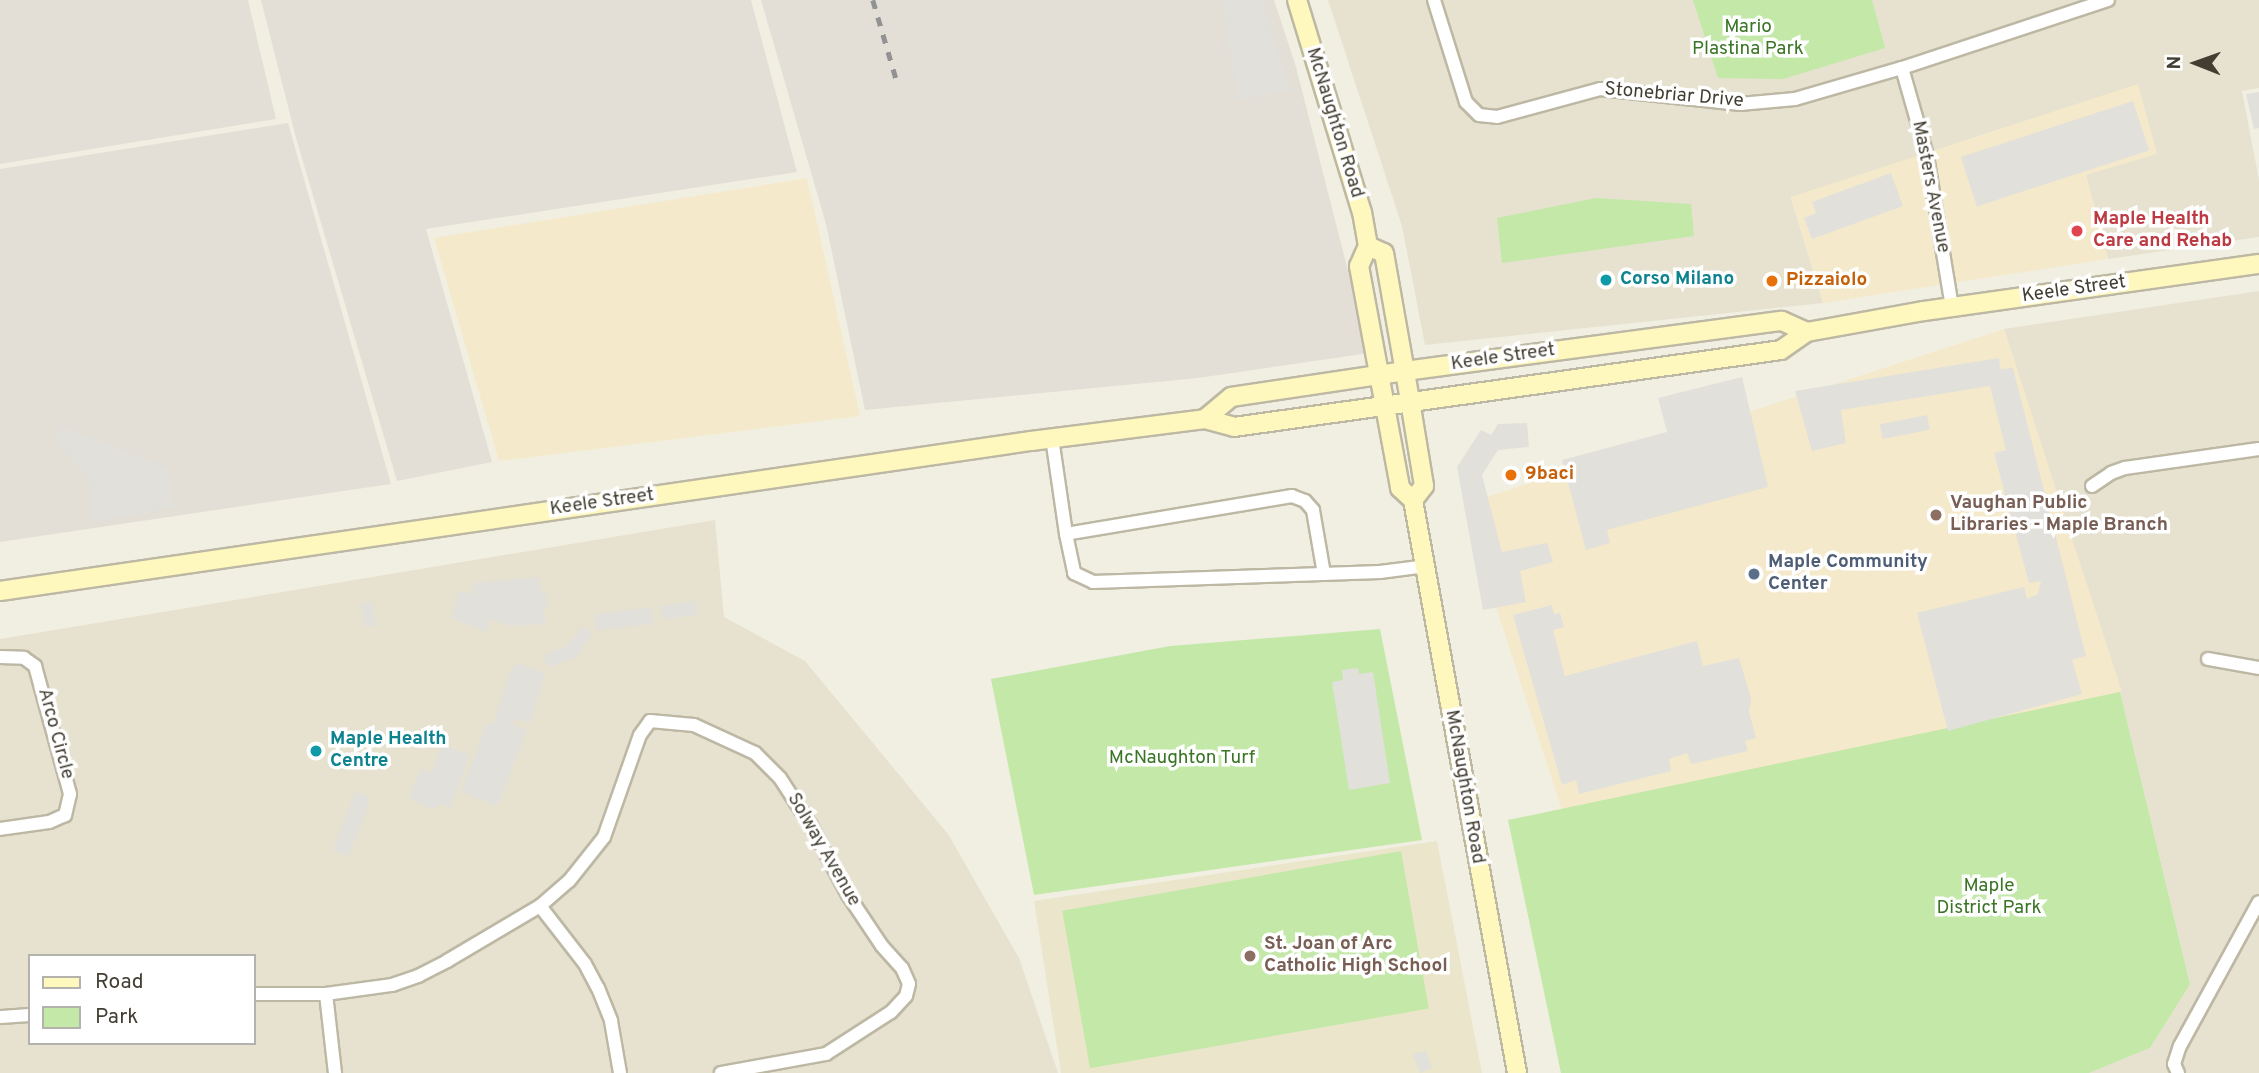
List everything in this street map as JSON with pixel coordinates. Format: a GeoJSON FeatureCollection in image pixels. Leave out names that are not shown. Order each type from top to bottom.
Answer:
{"type":"FeatureCollection","features":[{"type":"Feature","properties":{"kind":"main road","name":"McNaughton Road"},"geometry":{"type":"LineString","coordinates":[[1297,0],[1355,188],[1368,246],[1359,266],[1400,488],[1413,500],[1426,566],[1517,1073]]}},
{"type":"Feature","properties":{"kind":"main road","name":"McNaughton Road"},"geometry":{"type":"LineString","coordinates":[[1368,246],[1384,253],[1405,371],[1424,486],[1413,500]]}},
{"type":"Feature","properties":{"kind":"main road","name":"Keele Street"},"geometry":{"type":"LineString","coordinates":[[0,591],[1052,438],[1205,419],[1234,427],[1781,350],[1807,332],[1952,307],[2259,264]]}},
{"type":"Feature","properties":{"kind":"main road","name":"Keele Street"},"geometry":{"type":"LineString","coordinates":[[1205,419],[1231,397],[1405,371],[1782,321],[1807,332]]}},
{"type":"Feature","properties":{"kind":"street","name":"Stonebriar Drive"},"geometry":{"type":"LineString","coordinates":[[1434,0],[1466,102],[1479,115],[1497,117],[1600,89],[1740,104],[1795,99],[1902,68],[2108,0]]}},
{"type":"Feature","properties":{"kind":"street","name":"Masters Avenue"},"geometry":{"type":"LineString","coordinates":[[1902,68],[1927,156],[1952,307]]}},
{"type":"Feature","properties":{"kind":"street"},"geometry":{"type":"LineString","coordinates":[[1052,438],[1074,573],[1093,582],[1380,572],[1426,566]]}},
{"type":"Feature","properties":{"kind":"street"},"geometry":{"type":"LineString","coordinates":[[2092,486],[2111,472],[2125,468],[2259,449]]}},
{"type":"Feature","properties":{"kind":"street"},"geometry":{"type":"LineString","coordinates":[[1066,534],[1292,496],[1305,500],[1313,510],[1324,573]]}},
{"type":"Feature","properties":{"kind":"street","name":"Arco Circle"},"geometry":{"type":"LineString","coordinates":[[0,657],[24,658],[36,666],[70,794],[65,815],[49,822],[0,829]]}},
{"type":"Feature","properties":{"kind":"street"},"geometry":{"type":"LineString","coordinates":[[2208,659],[2259,668]]}},
{"type":"Feature","properties":{"kind":"street","name":"Solway Avenue"},"geometry":{"type":"LineString","coordinates":[[256,994],[326,994],[392,985],[418,976],[540,906],[569,881],[604,837],[640,735],[650,722],[694,725],[755,754],[780,778],[848,895],[882,946],[902,968],[908,984],[906,996],[891,1012],[826,1055],[721,1073]]}},
{"type":"Feature","properties":{"kind":"street"},"geometry":{"type":"LineString","coordinates":[[2178,1073],[2174,1064],[2180,1046],[2259,902]]}},
{"type":"Feature","properties":{"kind":"street"},"geometry":{"type":"LineString","coordinates":[[540,906],[585,964],[598,988],[611,1021],[620,1073]]}},
{"type":"Feature","properties":{"kind":"street"},"geometry":{"type":"LineString","coordinates":[[326,994],[335,1073]]}},
{"type":"Feature","properties":{"kind":"street"},"geometry":{"type":"LineString","coordinates":[[0,1017],[28,1015]]}},
{"type":"Feature","properties":{"kind":"shaded area"},"geometry":{"type":"Polygon","coordinates":[[[0,0],[248,0],[276,119],[0,164],[0,0]]]}},
{"type":"Feature","properties":{"kind":"shaded area"},"geometry":{"type":"Polygon","coordinates":[[[261,0],[751,0],[797,172],[426,229],[492,462],[397,481],[296,138],[261,0]]]}},
{"type":"Feature","properties":{"kind":"shaded area"},"geometry":{"type":"Polygon","coordinates":[[[761,0],[1274,0],[1296,67],[1369,353],[1198,378],[865,410],[826,224],[761,0]]]}},
{"type":"Feature","properties":{"kind":"shaded area"},"geometry":{"type":"Polygon","coordinates":[[[1222,0],[1262,0],[1290,91],[1238,100],[1222,0]]]}},
{"type":"Feature","properties":{"kind":"shaded area"},"geometry":{"type":"Polygon","coordinates":[[[1328,0],[2259,0],[2259,88],[2242,91],[2259,180],[2259,237],[2108,259],[2086,175],[1791,198],[1823,303],[1425,345],[1402,226],[1328,0]]]}},
{"type":"Feature","properties":{"kind":"shaded area"},"geometry":{"type":"Polygon","coordinates":[[[2138,84],[2157,154],[2086,175],[2108,259],[1823,303],[1791,197],[2138,84]]]}},
{"type":"Feature","properties":{"kind":"shaded area"},"geometry":{"type":"Polygon","coordinates":[[[2259,92],[2259,128],[2254,129],[2246,94],[2259,92]]]}},
{"type":"Feature","properties":{"kind":"shaded area"},"geometry":{"type":"Polygon","coordinates":[[[2133,101],[2149,150],[1977,206],[1961,157],[2133,101]]]}},
{"type":"Feature","properties":{"kind":"shaded area"},"geometry":{"type":"Polygon","coordinates":[[[288,123],[391,484],[0,542],[0,169],[288,123]]]}},
{"type":"Feature","properties":{"kind":"shaded area"},"geometry":{"type":"Polygon","coordinates":[[[1891,173],[1903,206],[1812,239],[1804,218],[1816,213],[1812,202],[1891,173]]]}},
{"type":"Feature","properties":{"kind":"shaded area"},"geometry":{"type":"Polygon","coordinates":[[[807,178],[860,416],[499,461],[434,238],[807,178]]]}},
{"type":"Feature","properties":{"kind":"shaded area"},"geometry":{"type":"Polygon","coordinates":[[[2259,291],[2259,1073],[2089,1073],[2150,1048],[2190,983],[2120,692],[2004,329],[2259,291]]]}},
{"type":"Feature","properties":{"kind":"shaded area"},"geometry":{"type":"Polygon","coordinates":[[[2004,329],[2122,691],[1581,867],[1463,505],[2004,329]]]}},
{"type":"Feature","properties":{"kind":"shaded area"},"geometry":{"type":"Polygon","coordinates":[[[1999,358],[2000,369],[2013,368],[2086,656],[2072,660],[2082,694],[1948,731],[1917,613],[2024,587],[2027,599],[2038,594],[2041,581],[2029,583],[1994,453],[2006,450],[1990,386],[1841,410],[1846,443],[1812,451],[1795,391],[1999,358]]]}},
{"type":"Feature","properties":{"kind":"shaded area"},"geometry":{"type":"Polygon","coordinates":[[[1742,377],[1768,487],[1607,530],[1610,543],[1586,550],[1562,460],[1667,432],[1658,398],[1742,377]]]}},
{"type":"Feature","properties":{"kind":"shaded area"},"geometry":{"type":"Polygon","coordinates":[[[1927,415],[1930,430],[1883,439],[1880,424],[1927,415]]]}},
{"type":"Feature","properties":{"kind":"shaded area"},"geometry":{"type":"Polygon","coordinates":[[[1527,423],[1529,447],[1498,450],[1482,475],[1502,552],[1547,543],[1553,562],[1520,571],[1526,602],[1483,610],[1457,467],[1481,430],[1491,435],[1498,424],[1527,423]]]}},
{"type":"Feature","properties":{"kind":"shaded area"},"geometry":{"type":"Polygon","coordinates":[[[61,426],[168,468],[174,507],[93,522],[89,479],[55,439],[61,426]]]}},
{"type":"Feature","properties":{"kind":"shaded area"},"geometry":{"type":"Polygon","coordinates":[[[715,520],[724,617],[805,661],[948,834],[1019,958],[1058,1073],[0,1073],[0,639],[715,520]]]}},
{"type":"Feature","properties":{"kind":"shaded area"},"geometry":{"type":"Polygon","coordinates":[[[539,577],[541,592],[546,593],[549,606],[543,607],[546,624],[509,626],[489,619],[487,632],[451,618],[459,591],[471,594],[473,583],[539,577]]]}},
{"type":"Feature","properties":{"kind":"shaded area"},"geometry":{"type":"Polygon","coordinates":[[[696,601],[698,615],[662,620],[660,606],[696,601]]]}},
{"type":"Feature","properties":{"kind":"shaded area"},"geometry":{"type":"Polygon","coordinates":[[[372,602],[376,626],[365,627],[361,604],[372,602]]]}},
{"type":"Feature","properties":{"kind":"shaded area"},"geometry":{"type":"Polygon","coordinates":[[[1552,605],[1554,614],[1560,613],[1564,627],[1553,630],[1565,676],[1697,641],[1703,666],[1739,658],[1751,698],[1749,712],[1756,738],[1745,741],[1748,751],[1691,764],[1687,753],[1669,759],[1671,771],[1579,794],[1576,780],[1562,785],[1513,615],[1552,605]]]}},
{"type":"Feature","properties":{"kind":"shaded area"},"geometry":{"type":"Polygon","coordinates":[[[651,607],[653,624],[596,631],[594,614],[651,607]]]}},
{"type":"Feature","properties":{"kind":"shaded area"},"geometry":{"type":"Polygon","coordinates":[[[582,626],[592,634],[576,658],[549,667],[542,656],[567,646],[582,626]]]}},
{"type":"Feature","properties":{"kind":"shaded area"},"geometry":{"type":"Polygon","coordinates":[[[517,663],[545,673],[530,723],[516,719],[512,724],[527,730],[497,806],[461,792],[487,723],[493,724],[510,672],[517,663]]]}},
{"type":"Feature","properties":{"kind":"shaded area"},"geometry":{"type":"Polygon","coordinates":[[[1358,668],[1359,674],[1373,672],[1390,783],[1349,790],[1332,682],[1343,680],[1342,670],[1358,668]]]}},
{"type":"Feature","properties":{"kind":"shaded area"},"geometry":{"type":"Polygon","coordinates":[[[442,745],[470,755],[450,808],[439,804],[435,810],[409,799],[421,769],[432,773],[442,745]]]}},
{"type":"Feature","properties":{"kind":"shaded area"},"geometry":{"type":"Polygon","coordinates":[[[355,792],[371,798],[349,856],[333,850],[355,792]]]}},
{"type":"Feature","properties":{"kind":"shaded area","name":"St. Joan of Arc Catholic High School"},"geometry":{"type":"Polygon","coordinates":[[[1437,841],[1482,1073],[1061,1073],[1034,901],[1437,841]]]}},
{"type":"Feature","properties":{"kind":"shaded area"},"geometry":{"type":"Polygon","coordinates":[[[1426,1051],[1432,1068],[1420,1073],[1412,1054],[1426,1051]]]}},
{"type":"Feature","properties":{"kind":"green space","name":"Mario Plastina Park"},"geometry":{"type":"Polygon","coordinates":[[[1693,0],[1872,0],[1885,48],[1783,79],[1718,78],[1693,0]]]}},
{"type":"Feature","properties":{"kind":"green space"},"geometry":{"type":"Polygon","coordinates":[[[1596,198],[1691,204],[1694,236],[1502,263],[1497,218],[1596,198]]]}},
{"type":"Feature","properties":{"kind":"green space","name":"McNaughton Turf"},"geometry":{"type":"Polygon","coordinates":[[[1380,629],[1422,840],[1034,895],[991,679],[1170,646],[1380,629]]]}},
{"type":"Feature","properties":{"kind":"green space","name":"Maple District Park"},"geometry":{"type":"Polygon","coordinates":[[[2120,692],[2190,984],[2150,1048],[2089,1073],[1561,1073],[1508,820],[2120,692]]]}},
{"type":"Feature","properties":{"kind":"green space","name":"St. Joan of Arc Catholic High School"},"geometry":{"type":"Polygon","coordinates":[[[1401,851],[1429,1009],[1090,1068],[1062,911],[1401,851]]]}},
{"type":"Feature","properties":{"kind":"railway"},"geometry":{"type":"LineString","coordinates":[[873,0],[898,85]]}},
{"type":"Feature","properties":{"kind":"place","name":"Maple Health Care and Rehab"},"geometry":{"type":"Point","coordinates":[2077,231]}},
{"type":"Feature","properties":{"kind":"place","name":"Corso Milano"},"geometry":{"type":"Point","coordinates":[1606,280]}},
{"type":"Feature","properties":{"kind":"place","name":"Pizzaiolo"},"geometry":{"type":"Point","coordinates":[1772,281]}},
{"type":"Feature","properties":{"kind":"place","name":"9baci"},"geometry":{"type":"Point","coordinates":[1511,475]}},
{"type":"Feature","properties":{"kind":"place","name":"Vaughan Public Libraries - Maple Branch"},"geometry":{"type":"Point","coordinates":[1936,515]}},
{"type":"Feature","properties":{"kind":"place","name":"Maple Community Center"},"geometry":{"type":"Point","coordinates":[1754,574]}},
{"type":"Feature","properties":{"kind":"place","name":"Maple Health Centre"},"geometry":{"type":"Point","coordinates":[316,751]}},
{"type":"Feature","properties":{"kind":"place","name":"St. Joan of Arc Catholic High School"},"geometry":{"type":"Point","coordinates":[1250,956]}}]}
